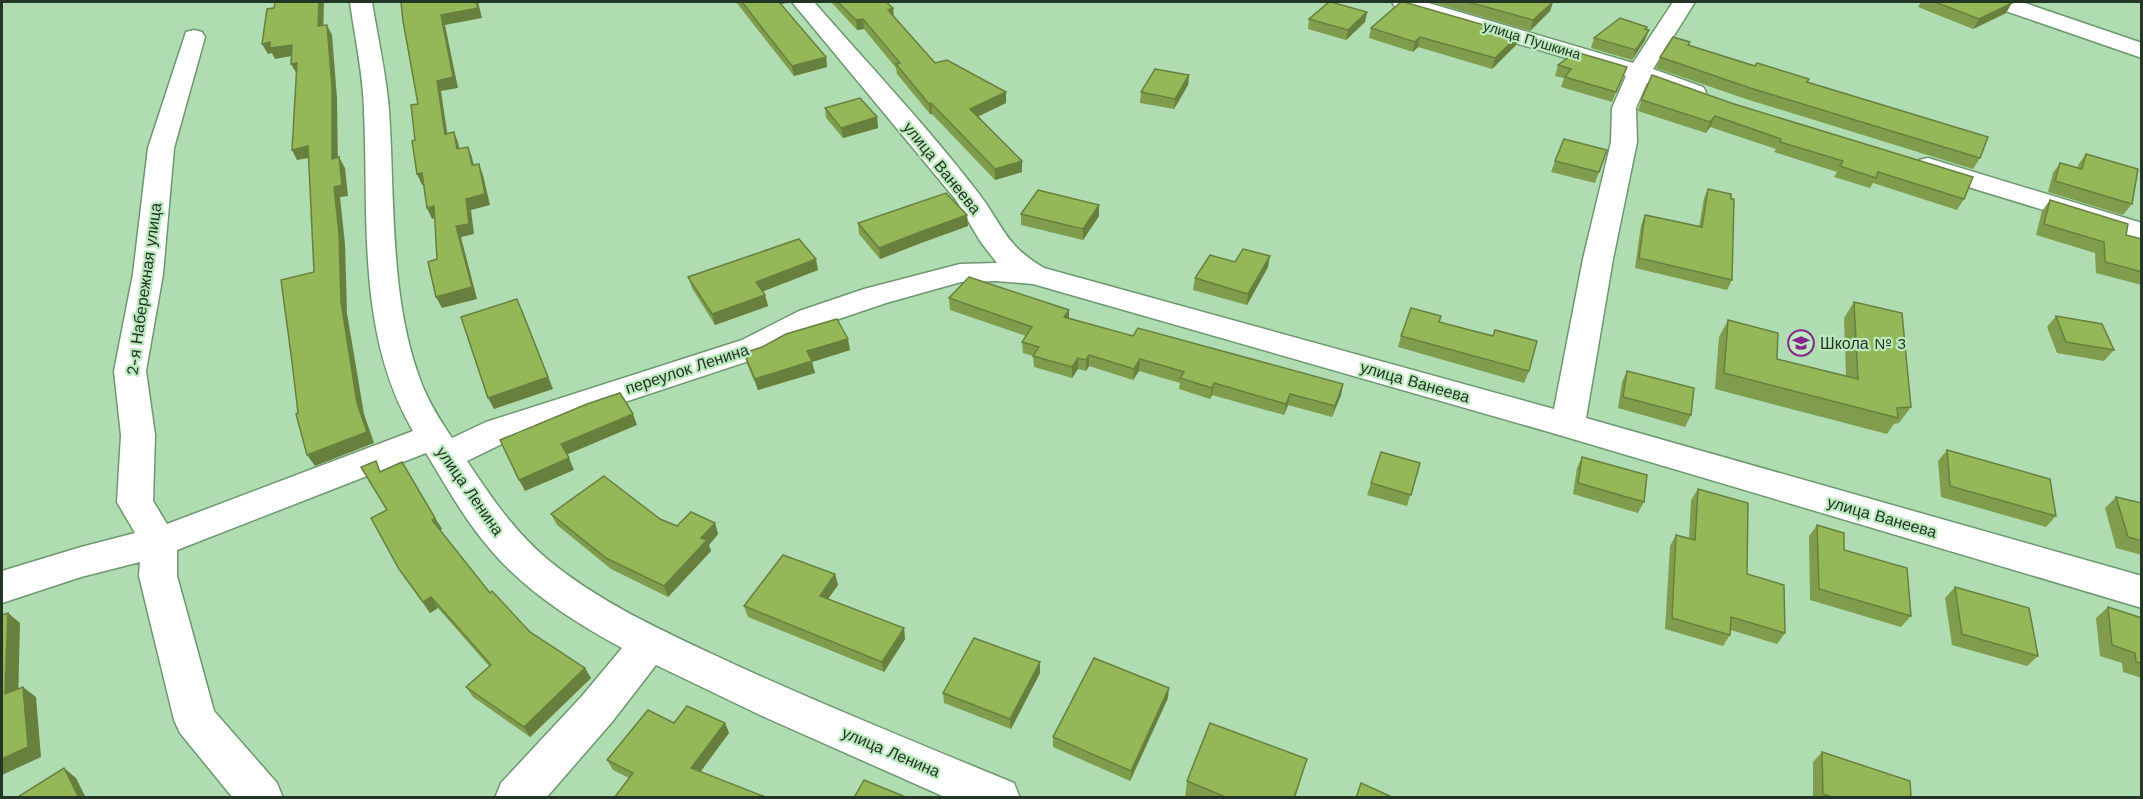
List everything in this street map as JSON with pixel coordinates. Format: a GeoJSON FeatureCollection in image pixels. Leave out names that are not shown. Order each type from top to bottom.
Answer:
{"type":"FeatureCollection","features":[{"type":"Feature","properties":{"kind":"street","name":"улица Ленина"},"geometry":{"type":"LineString","coordinates":[[361,2],[374,76],[382,271],[401,372],[414,406],[486,519],[514,551],[546,580],[650,644],[781,707],[998,798]]}},
{"type":"Feature","properties":{"kind":"street","name":"улица Ванеева"},"geometry":{"type":"LineString","coordinates":[[803,2],[967,196],[983,219],[992,240],[1008,259],[1034,275],[2142,592]]}},
{"type":"Feature","properties":{"kind":"street","name":"улица Пушкина"},"geometry":{"type":"LineString","coordinates":[[1403,2],[1639,72],[1714,99]]}},
{"type":"Feature","properties":{"kind":"street"},"geometry":{"type":"LineString","coordinates":[[1568,426],[1598,259],[1624,142],[1624,108],[1639,72],[1684,2]]}},
{"type":"Feature","properties":{"kind":"street"},"geometry":{"type":"LineString","coordinates":[[2002,2],[2142,51]]}},
{"type":"Feature","properties":{"kind":"street","name":"2-я Набережная улица"},"geometry":{"type":"LineString","coordinates":[[159,542],[135,502],[138,435],[130,371],[148,274],[161,148],[194,37]]}},
{"type":"Feature","properties":{"kind":"street"},"geometry":{"type":"LineString","coordinates":[[1904,159],[2142,232]]}},
{"type":"Feature","properties":{"kind":"street"},"geometry":{"type":"LineString","coordinates":[[960,273],[976,267],[990,255],[992,240]]}},
{"type":"Feature","properties":{"kind":"street","name":"переулок Ленина"},"geometry":{"type":"LineString","coordinates":[[2,587],[81,562],[159,542],[439,446],[498,431],[633,385],[753,348],[810,318],[875,296],[960,273],[996,272],[1034,275]]}},
{"type":"Feature","properties":{"kind":"street"},"geometry":{"type":"LineString","coordinates":[[159,542],[158,576],[195,720],[261,798]]}},
{"type":"Feature","properties":{"kind":"street"},"geometry":{"type":"LineString","coordinates":[[517,798],[597,709],[650,644]]}},
{"type":"Feature","properties":{"kind":"building"},"geometry":{"type":"Polygon","coordinates":[[[275,2],[319,2],[318,26],[327,25],[332,87],[332,159],[339,157],[342,185],[334,187],[339,233],[341,302],[357,403],[367,432],[307,455],[296,414],[298,413],[281,280],[314,272],[308,146],[292,150],[297,63],[291,64],[292,45],[270,48],[270,42],[262,44],[267,9],[274,8],[275,2]]]}},
{"type":"Feature","properties":{"kind":"building"},"geometry":{"type":"Polygon","coordinates":[[[401,2],[476,2],[478,8],[441,15],[453,77],[437,81],[445,134],[454,132],[457,149],[468,147],[472,165],[479,164],[485,194],[466,199],[469,224],[456,226],[472,287],[436,297],[428,262],[437,259],[434,206],[427,208],[422,173],[417,174],[412,141],[415,140],[411,105],[418,104],[401,2]]]}},
{"type":"Feature","properties":{"kind":"building"},"geometry":{"type":"Polygon","coordinates":[[[742,2],[779,2],[826,57],[792,66],[742,2]]]}},
{"type":"Feature","properties":{"kind":"building"},"geometry":{"type":"Polygon","coordinates":[[[838,2],[886,2],[893,8],[888,10],[935,63],[947,60],[1006,92],[970,109],[1022,161],[995,169],[931,103],[929,104],[896,64],[900,63],[863,19],[856,20],[838,2]]]}},
{"type":"Feature","properties":{"kind":"building"},"geometry":{"type":"Polygon","coordinates":[[[1329,2],[1367,12],[1348,30],[1309,19],[1329,2]]]}},
{"type":"Feature","properties":{"kind":"building"},"geometry":{"type":"Polygon","coordinates":[[[1401,2],[1519,35],[1495,58],[1420,37],[1415,42],[1371,28],[1401,2]]]}},
{"type":"Feature","properties":{"kind":"building"},"geometry":{"type":"Polygon","coordinates":[[[1468,2],[1553,2],[1533,20],[1468,2]]]}},
{"type":"Feature","properties":{"kind":"building"},"geometry":{"type":"Polygon","coordinates":[[[1935,2],[2006,2],[2012,3],[1979,19],[1935,2]]]}},
{"type":"Feature","properties":{"kind":"building"},"geometry":{"type":"Polygon","coordinates":[[[1620,18],[1647,27],[1645,29],[1649,30],[1636,50],[1594,38],[1620,18]]]}},
{"type":"Feature","properties":{"kind":"building"},"geometry":{"type":"Polygon","coordinates":[[[1673,37],[1690,42],[1688,45],[1755,66],[1757,63],[1809,79],[1807,82],[1988,137],[1980,158],[1750,88],[1660,57],[1673,37]]]}},
{"type":"Feature","properties":{"kind":"building"},"geometry":{"type":"Polygon","coordinates":[[[1576,52],[1627,67],[1616,92],[1565,77],[1571,69],[1558,65],[1576,52]]]}},
{"type":"Feature","properties":{"kind":"building"},"geometry":{"type":"Polygon","coordinates":[[[1155,69],[1189,75],[1175,99],[1141,92],[1155,69]]]}},
{"type":"Feature","properties":{"kind":"building"},"geometry":{"type":"Polygon","coordinates":[[[1652,75],[1731,103],[1973,177],[1964,199],[1878,172],[1876,178],[1840,166],[1843,161],[1780,142],[1781,139],[1715,116],[1710,122],[1642,100],[1652,75]]]}},
{"type":"Feature","properties":{"kind":"building"},"geometry":{"type":"Polygon","coordinates":[[[860,98],[877,117],[841,128],[825,108],[860,98]]]}},
{"type":"Feature","properties":{"kind":"building"},"geometry":{"type":"Polygon","coordinates":[[[1564,139],[1607,150],[1599,172],[1555,161],[1564,139]]]}},
{"type":"Feature","properties":{"kind":"building"},"geometry":{"type":"Polygon","coordinates":[[[2086,154],[2138,169],[2132,204],[2055,181],[2060,163],[2082,169],[2086,154]]]}},
{"type":"Feature","properties":{"kind":"building"},"geometry":{"type":"Polygon","coordinates":[[[1708,189],[1731,194],[1731,199],[1734,199],[1732,280],[1639,258],[1645,215],[1702,227],[1708,189]]]}},
{"type":"Feature","properties":{"kind":"building"},"geometry":{"type":"Polygon","coordinates":[[[1038,190],[1099,205],[1083,229],[1021,214],[1038,190]]]}},
{"type":"Feature","properties":{"kind":"building"},"geometry":{"type":"Polygon","coordinates":[[[946,193],[967,215],[879,248],[858,223],[946,193]]]}},
{"type":"Feature","properties":{"kind":"building"},"geometry":{"type":"Polygon","coordinates":[[[2050,200],[2128,224],[2126,235],[2142,239],[2142,272],[2105,262],[2104,242],[2044,224],[2050,200]]]}},
{"type":"Feature","properties":{"kind":"building"},"geometry":{"type":"Polygon","coordinates":[[[799,239],[816,259],[756,282],[765,295],[712,314],[688,277],[799,239]]]}},
{"type":"Feature","properties":{"kind":"building"},"geometry":{"type":"Polygon","coordinates":[[[1243,249],[1270,256],[1248,294],[1195,278],[1210,255],[1235,262],[1243,249]]]}},
{"type":"Feature","properties":{"kind":"building"},"geometry":{"type":"Polygon","coordinates":[[[969,277],[1069,310],[1064,317],[1133,336],[1138,328],[1343,384],[1335,406],[1290,394],[1286,404],[1214,383],[1212,388],[1180,378],[1184,372],[1140,359],[1134,369],[1089,355],[1086,360],[1078,358],[1072,367],[1033,356],[1039,347],[1022,342],[1032,327],[949,298],[969,277]]]}},
{"type":"Feature","properties":{"kind":"building"},"geometry":{"type":"Polygon","coordinates":[[[517,299],[548,377],[488,398],[461,317],[517,299]]]}},
{"type":"Feature","properties":{"kind":"building"},"geometry":{"type":"Polygon","coordinates":[[[1854,302],[1902,313],[1911,407],[1897,408],[1898,418],[1724,373],[1728,320],[1778,333],[1777,359],[1858,379],[1854,302]]]}},
{"type":"Feature","properties":{"kind":"building"},"geometry":{"type":"Polygon","coordinates":[[[1411,308],[1441,316],[1439,322],[1493,336],[1495,330],[1537,341],[1529,371],[1401,336],[1411,308]]]}},
{"type":"Feature","properties":{"kind":"building"},"geometry":{"type":"Polygon","coordinates":[[[2056,316],[2102,324],[2114,350],[2066,342],[2056,316]]]}},
{"type":"Feature","properties":{"kind":"building"},"geometry":{"type":"Polygon","coordinates":[[[837,319],[848,339],[807,351],[812,361],[755,379],[744,353],[762,347],[786,334],[837,319]]]}},
{"type":"Feature","properties":{"kind":"building"},"geometry":{"type":"Polygon","coordinates":[[[1627,371],[1694,388],[1691,415],[1623,397],[1627,371]]]}},
{"type":"Feature","properties":{"kind":"building"},"geometry":{"type":"Polygon","coordinates":[[[620,393],[633,414],[561,444],[569,458],[519,480],[500,440],[620,393]]]}},
{"type":"Feature","properties":{"kind":"building"},"geometry":{"type":"Polygon","coordinates":[[[1947,450],[2050,479],[2056,516],[1950,486],[1947,450]]]}},
{"type":"Feature","properties":{"kind":"building"},"geometry":{"type":"Polygon","coordinates":[[[1381,452],[1420,463],[1411,495],[1371,483],[1381,452]]]}},
{"type":"Feature","properties":{"kind":"building"},"geometry":{"type":"Polygon","coordinates":[[[1582,457],[1647,475],[1644,502],[1578,483],[1582,457]]]}},
{"type":"Feature","properties":{"kind":"building"},"geometry":{"type":"Polygon","coordinates":[[[376,461],[380,472],[402,462],[435,518],[432,520],[490,593],[492,591],[530,632],[585,668],[524,727],[466,687],[491,665],[431,597],[423,602],[399,569],[371,518],[387,510],[361,467],[376,461]]]}},
{"type":"Feature","properties":{"kind":"building"},"geometry":{"type":"Polygon","coordinates":[[[604,476],[660,519],[677,526],[691,512],[715,523],[701,538],[707,540],[664,586],[606,558],[551,514],[604,476]]]}},
{"type":"Feature","properties":{"kind":"building"},"geometry":{"type":"Polygon","coordinates":[[[1698,489],[1748,503],[1747,574],[1784,585],[1785,633],[1731,617],[1730,635],[1672,618],[1676,535],[1695,540],[1698,489]]]}},
{"type":"Feature","properties":{"kind":"building"},"geometry":{"type":"Polygon","coordinates":[[[2116,497],[2142,503],[2142,541],[2128,537],[2116,497]]]}},
{"type":"Feature","properties":{"kind":"building"},"geometry":{"type":"Polygon","coordinates":[[[1817,525],[1844,533],[1844,550],[1907,568],[1911,616],[1819,589],[1817,525]]]}},
{"type":"Feature","properties":{"kind":"building"},"geometry":{"type":"Polygon","coordinates":[[[783,555],[835,574],[820,596],[904,628],[882,662],[744,606],[783,555]]]}},
{"type":"Feature","properties":{"kind":"building"},"geometry":{"type":"Polygon","coordinates":[[[1955,587],[2029,608],[2038,656],[1962,634],[1955,587]]]}},
{"type":"Feature","properties":{"kind":"building"},"geometry":{"type":"Polygon","coordinates":[[[2108,607],[2142,618],[2142,663],[2136,662],[2135,653],[2112,645],[2108,607]]]}},
{"type":"Feature","properties":{"kind":"building"},"geometry":{"type":"Polygon","coordinates":[[[8,613],[5,694],[23,687],[28,747],[2,759],[2,615],[8,613]]]}},
{"type":"Feature","properties":{"kind":"building"},"geometry":{"type":"Polygon","coordinates":[[[974,638],[1040,662],[1010,719],[943,693],[974,638]]]}},
{"type":"Feature","properties":{"kind":"building"},"geometry":{"type":"Polygon","coordinates":[[[1094,658],[1169,688],[1131,771],[1053,737],[1094,658]]]}},
{"type":"Feature","properties":{"kind":"building"},"geometry":{"type":"Polygon","coordinates":[[[687,706],[725,723],[691,768],[768,798],[614,798],[633,773],[607,760],[648,710],[674,723],[687,706]]]}},
{"type":"Feature","properties":{"kind":"building"},"geometry":{"type":"Polygon","coordinates":[[[1210,723],[1307,759],[1294,798],[1228,798],[1187,781],[1210,723]]]}},
{"type":"Feature","properties":{"kind":"building"},"geometry":{"type":"Polygon","coordinates":[[[1822,752],[1910,781],[1911,798],[1834,798],[1823,794],[1822,752]]]}},
{"type":"Feature","properties":{"kind":"building"},"geometry":{"type":"Polygon","coordinates":[[[64,768],[79,798],[16,798],[64,768]]]}},
{"type":"Feature","properties":{"kind":"building"},"geometry":{"type":"Polygon","coordinates":[[[864,780],[908,798],[854,798],[864,780]]]}},
{"type":"Feature","properties":{"kind":"building"},"geometry":{"type":"Polygon","coordinates":[[[1361,783],[1394,798],[1356,798],[1361,783]]]}},
{"type":"Feature","properties":{"kind":"place","name":"Школа № 3"},"geometry":{"type":"Point","coordinates":[1801,343]}}]}
